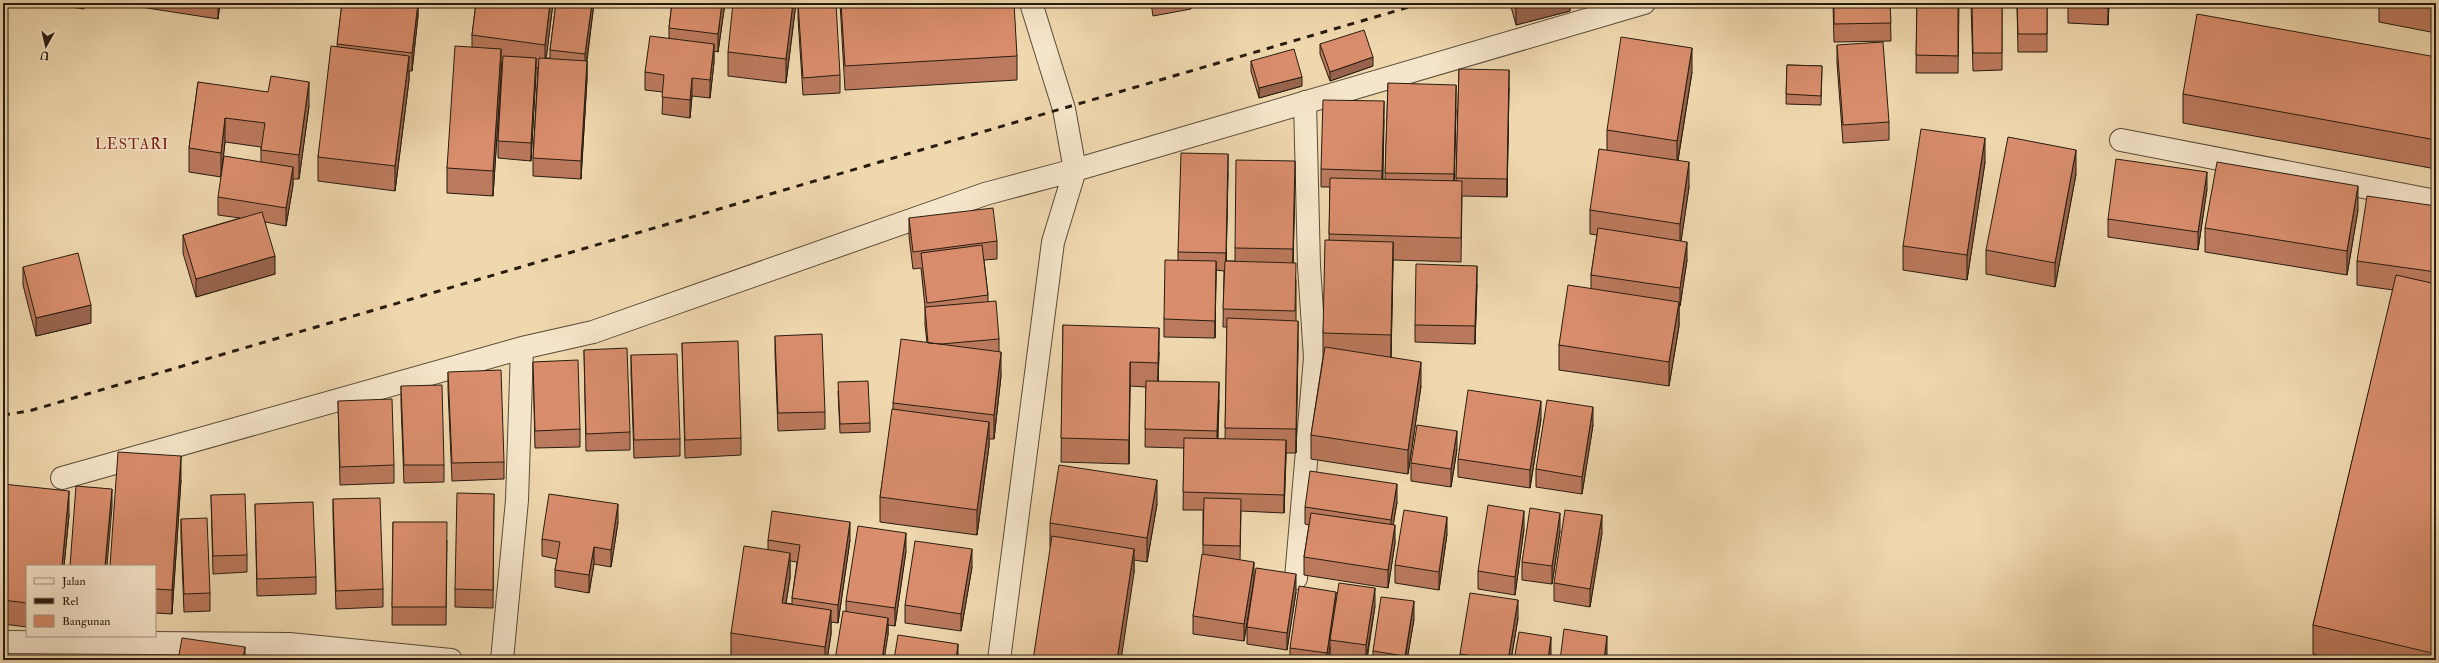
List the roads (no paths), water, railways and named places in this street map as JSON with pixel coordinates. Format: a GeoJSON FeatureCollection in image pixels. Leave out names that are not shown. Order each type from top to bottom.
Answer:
{"type":"FeatureCollection","features":[{"type":"Feature","properties":{"kind":"street"},"geometry":{"type":"LineString","coordinates":[[999,660],[1053,242],[1075,170],[1064,109],[1031,3]]}},
{"type":"Feature","properties":{"kind":"street"},"geometry":{"type":"LineString","coordinates":[[62,478],[522,348],[593,332],[985,194],[1075,170],[1644,3]]}},
{"type":"Feature","properties":{"kind":"street"},"geometry":{"type":"LineString","coordinates":[[1296,578],[1315,358],[1309,266],[1305,102]]}},
{"type":"Feature","properties":{"kind":"street"},"geometry":{"type":"LineString","coordinates":[[2121,140],[2436,202]]}},
{"type":"Feature","properties":{"kind":"street"},"geometry":{"type":"LineString","coordinates":[[502,660],[517,500],[522,348]]}},
{"type":"Feature","properties":{"kind":"street"},"geometry":{"type":"LineString","coordinates":[[3,642],[289,644],[452,660]]}},
{"type":"Feature","properties":{"kind":"railway"},"geometry":{"type":"LineString","coordinates":[[3,415],[29,411],[1423,3]]}},
{"type":"Feature","properties":{"kind":"district","name":"LESTARI"},"geometry":{"type":"Point","coordinates":[132,144]}}]}
